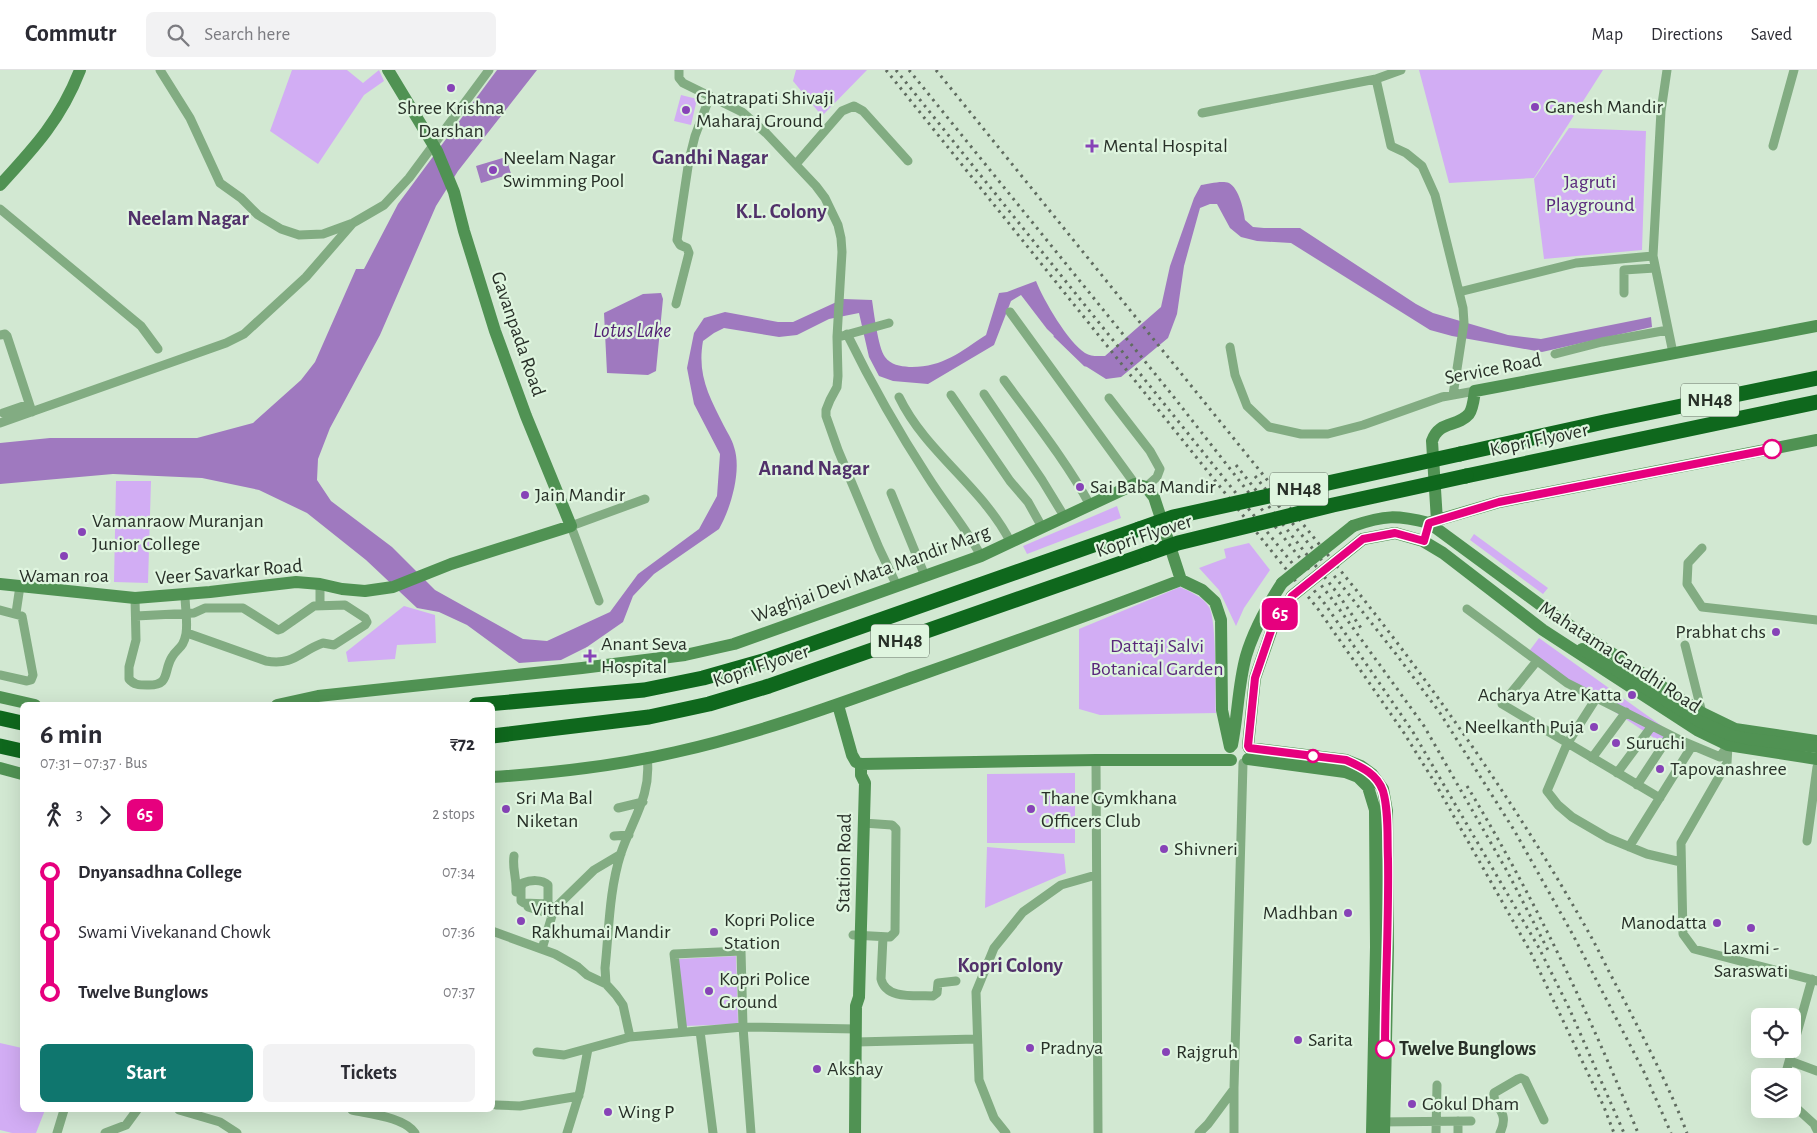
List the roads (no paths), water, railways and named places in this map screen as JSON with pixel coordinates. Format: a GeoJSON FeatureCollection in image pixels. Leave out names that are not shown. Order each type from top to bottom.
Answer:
{"type":"FeatureCollection","features":[{"type":"Feature","properties":{"kind":"highway","name":"Kopri Flyover"},"geometry":{"type":"LineString","coordinates":[[495,703],[644,690],[704,678],[763,660],[1172,517],[1604,422],[1817,378]]}},
{"type":"Feature","properties":{"kind":"highway","name":"Kopri Flyover"},"geometry":{"type":"LineString","coordinates":[[495,736],[649,717],[718,701],[778,683],[1178,544],[1333,506],[1817,402]]}},
{"type":"Feature","properties":{"kind":"highway"},"geometry":{"type":"LineString","coordinates":[[0,718],[20,723]]}},
{"type":"Feature","properties":{"kind":"highway"},"geometry":{"type":"LineString","coordinates":[[0,746],[20,751]]}},
{"type":"Feature","properties":{"kind":"street"},"geometry":{"type":"LineString","coordinates":[[0,185],[52,126],[71,93],[80,70]]}},
{"type":"Feature","properties":{"kind":"street"},"geometry":{"type":"LineString","coordinates":[[160,70],[190,118],[220,183],[241,198],[258,215],[281,229],[299,235],[323,234],[353,223],[384,205],[435,147],[489,70]]}},
{"type":"Feature","properties":{"kind":"street","name":"Gavanpada Road"},"geometry":{"type":"LineString","coordinates":[[388,70],[435,147],[454,192],[464,232],[488,309],[526,416],[571,526]]}},
{"type":"Feature","properties":{"kind":"street"},"geometry":{"type":"LineString","coordinates":[[679,70],[679,78],[682,83],[742,112],[796,164],[825,198],[838,225],[842,252],[837,337],[837,387],[828,405],[826,416],[838,450],[897,586]]}},
{"type":"Feature","properties":{"kind":"street"},"geometry":{"type":"LineString","coordinates":[[1202,113],[1376,79],[1401,70]]}},
{"type":"Feature","properties":{"kind":"street"},"geometry":{"type":"LineString","coordinates":[[1666,70],[1661,111],[1653,256],[1673,353]]}},
{"type":"Feature","properties":{"kind":"street"},"geometry":{"type":"LineString","coordinates":[[1773,146],[1794,70]]}},
{"type":"Feature","properties":{"kind":"street"},"geometry":{"type":"LineString","coordinates":[[1376,79],[1391,146],[1406,153],[1422,166],[1435,195],[1463,308],[1464,322],[1453,395]]}},
{"type":"Feature","properties":{"kind":"street"},"geometry":{"type":"LineString","coordinates":[[676,304],[689,253],[687,248],[680,245],[677,240],[689,160],[695,136],[710,96]]}},
{"type":"Feature","properties":{"kind":"street"},"geometry":{"type":"LineString","coordinates":[[796,164],[842,111],[854,106],[863,111],[908,161]]}},
{"type":"Feature","properties":{"kind":"street"},"geometry":{"type":"LineString","coordinates":[[0,210],[141,326],[158,349]]}},
{"type":"Feature","properties":{"kind":"street"},"geometry":{"type":"LineString","coordinates":[[2,416],[226,343],[244,334],[306,277],[353,223]]}},
{"type":"Feature","properties":{"kind":"street"},"geometry":{"type":"LineString","coordinates":[[1458,292],[1576,263],[1653,256]]}},
{"type":"Feature","properties":{"kind":"street"},"geometry":{"type":"LineString","coordinates":[[1624,292],[1624,270],[1655,268]]}},
{"type":"Feature","properties":{"kind":"street"},"geometry":{"type":"LineString","coordinates":[[1010,312],[1140,486],[1154,497],[1181,580]]}},
{"type":"Feature","properties":{"kind":"street"},"geometry":{"type":"LineString","coordinates":[[837,337],[888,323]]}},
{"type":"Feature","properties":{"kind":"street","name":"Service Road"},"geometry":{"type":"LineString","coordinates":[[1230,347],[1236,375],[1247,406],[1269,427],[1301,434],[1328,434],[1363,425],[1442,397],[1817,326]]}},
{"type":"Feature","properties":{"kind":"street"},"geometry":{"type":"LineString","coordinates":[[1555,354],[1602,342],[1668,330]]}},
{"type":"Feature","properties":{"kind":"street"},"geometry":{"type":"LineString","coordinates":[[0,335],[5,334],[7,336],[30,408]]}},
{"type":"Feature","properties":{"kind":"street"},"geometry":{"type":"LineString","coordinates":[[847,334],[893,420],[921,467],[981,556]]}},
{"type":"Feature","properties":{"kind":"street"},"geometry":{"type":"LineString","coordinates":[[1004,380],[1074,476],[1090,505]]}},
{"type":"Feature","properties":{"kind":"street"},"geometry":{"type":"LineString","coordinates":[[1424,541],[1433,522],[1432,441],[1435,432],[1444,426],[1458,421],[1469,413],[1475,391]]}},
{"type":"Feature","properties":{"kind":"street"},"geometry":{"type":"LineString","coordinates":[[984,394],[1064,516]]}},
{"type":"Feature","properties":{"kind":"street"},"geometry":{"type":"LineString","coordinates":[[950,395],[1008,478],[1028,502],[1042,527]]}},
{"type":"Feature","properties":{"kind":"street"},"geometry":{"type":"LineString","coordinates":[[899,397],[907,413],[923,435],[1002,524],[1011,543]]}},
{"type":"Feature","properties":{"kind":"street"},"geometry":{"type":"LineString","coordinates":[[1109,398],[1150,451],[1160,469],[1157,477],[1140,486]]}},
{"type":"Feature","properties":{"kind":"street"},"geometry":{"type":"LineString","coordinates":[[1234,1133],[1240,753],[1246,656],[1258,623],[1282,583],[1353,526],[1378,518],[1405,517],[1433,522],[1499,502],[1817,440]]}},
{"type":"Feature","properties":{"kind":"street","name":"Waghjai Devi Mata Mandir Marg"},"geometry":{"type":"LineString","coordinates":[[291,702],[318,696],[498,678],[685,655],[734,644],[981,556],[1064,516],[1140,486]]}},
{"type":"Feature","properties":{"kind":"street"},"geometry":{"type":"LineString","coordinates":[[891,493],[925,576]]}},
{"type":"Feature","properties":{"kind":"street"},"geometry":{"type":"LineString","coordinates":[[599,601],[571,526],[645,500]]}},
{"type":"Feature","properties":{"kind":"street","name":"Mahatama Gandhi Road"},"geometry":{"type":"LineString","coordinates":[[1433,522],[1554,615],[1702,713],[1735,729],[1817,741]]}},
{"type":"Feature","properties":{"kind":"street","name":"Veer Savarkar Road"},"geometry":{"type":"LineString","coordinates":[[0,584],[135,598],[185,595],[296,582],[365,592],[393,587],[571,526]]}},
{"type":"Feature","properties":{"kind":"street","name":"Mahatama Gandhi Road"},"geometry":{"type":"LineString","coordinates":[[1240,753],[1255,678],[1272,628],[1292,596],[1363,539],[1395,533],[1424,541],[1443,553],[1543,630],[1697,730],[1728,745],[1817,759]]}},
{"type":"Feature","properties":{"kind":"street"},"geometry":{"type":"LineString","coordinates":[[1702,548],[1688,563],[1687,584],[1702,607],[1817,620]]}},
{"type":"Feature","properties":{"kind":"street"},"geometry":{"type":"LineString","coordinates":[[495,777],[578,770],[674,753],[728,740],[838,705],[1084,617],[1181,580],[1202,590],[1215,602],[1221,620],[1222,710],[1240,753]]}},
{"type":"Feature","properties":{"kind":"street"},"geometry":{"type":"LineString","coordinates":[[320,584],[320,606]]}},
{"type":"Feature","properties":{"kind":"street"},"geometry":{"type":"LineString","coordinates":[[16,613],[20,586]]}},
{"type":"Feature","properties":{"kind":"street"},"geometry":{"type":"LineString","coordinates":[[135,598],[136,640],[128,674],[131,682],[138,685],[155,686],[165,678],[170,659],[182,647],[186,633],[185,595]]}},
{"type":"Feature","properties":{"kind":"street"},"geometry":{"type":"LineString","coordinates":[[136,616],[186,614],[205,608],[243,608],[278,630],[310,608],[344,605],[365,618],[367,624],[334,645],[322,643],[290,661],[277,663],[266,661],[186,633]]}},
{"type":"Feature","properties":{"kind":"street"},"geometry":{"type":"LineString","coordinates":[[1467,609],[1567,683],[1692,746],[1720,757],[1735,729]]}},
{"type":"Feature","properties":{"kind":"street"},"geometry":{"type":"LineString","coordinates":[[0,610],[20,614],[23,618],[32,678],[27,680],[0,675]]}},
{"type":"Feature","properties":{"kind":"street"},"geometry":{"type":"LineString","coordinates":[[1554,615],[1579,646]]}},
{"type":"Feature","properties":{"kind":"street"},"geometry":{"type":"LineString","coordinates":[[1543,630],[1579,646],[1697,720],[1730,735],[1817,747]]}},
{"type":"Feature","properties":{"kind":"street"},"geometry":{"type":"LineString","coordinates":[[1685,645],[1702,713]]}},
{"type":"Feature","properties":{"kind":"street"},"geometry":{"type":"LineString","coordinates":[[1537,661],[1502,704],[1660,798]]}},
{"type":"Feature","properties":{"kind":"street"},"geometry":{"type":"LineString","coordinates":[[0,697],[22,702]]}},
{"type":"Feature","properties":{"kind":"street"},"geometry":{"type":"LineString","coordinates":[[1597,698],[1567,744],[1547,791],[1558,805],[1572,817],[1608,838],[1647,854],[1681,862]]}},
{"type":"Feature","properties":{"kind":"street","name":"Station Road"},"geometry":{"type":"LineString","coordinates":[[838,705],[852,756],[861,769],[865,783],[863,823],[859,842],[857,936],[859,997],[856,1006],[855,1133]]}},
{"type":"Feature","properties":{"kind":"street"},"geometry":{"type":"LineString","coordinates":[[1592,758],[1626,712]]}},
{"type":"Feature","properties":{"kind":"street"},"geometry":{"type":"LineString","coordinates":[[1617,772],[1652,726]]}},
{"type":"Feature","properties":{"kind":"street"},"geometry":{"type":"LineString","coordinates":[[1638,784],[1670,735]]}},
{"type":"Feature","properties":{"kind":"street"},"geometry":{"type":"LineString","coordinates":[[1728,745],[1727,763],[1680,843],[1683,934],[1694,949],[1814,980],[1788,1068]]}},
{"type":"Feature","properties":{"kind":"street"},"geometry":{"type":"LineString","coordinates":[[1629,847],[1692,746]]}},
{"type":"Feature","properties":{"kind":"street"},"geometry":{"type":"LineString","coordinates":[[859,842],[857,783],[861,769],[1240,753],[1346,766],[1361,766],[1372,774],[1382,789],[1382,948],[1378,1128],[1436,1122],[1471,1121]]}},
{"type":"Feature","properties":{"kind":"street"},"geometry":{"type":"LineString","coordinates":[[606,984],[605,968],[613,894],[621,854],[643,802],[648,769],[647,757]]}},
{"type":"Feature","properties":{"kind":"street"},"geometry":{"type":"LineString","coordinates":[[1096,760],[1098,1133]]}},
{"type":"Feature","properties":{"kind":"street"},"geometry":{"type":"LineString","coordinates":[[1807,841],[1817,767]]}},
{"type":"Feature","properties":{"kind":"street"},"geometry":{"type":"LineString","coordinates":[[0,768],[20,773]]}},
{"type":"Feature","properties":{"kind":"street"},"geometry":{"type":"LineString","coordinates":[[618,808],[643,802]]}},
{"type":"Feature","properties":{"kind":"street"},"geometry":{"type":"LineString","coordinates":[[857,936],[892,937],[895,932],[896,829],[892,825],[863,823]]}},
{"type":"Feature","properties":{"kind":"street"},"geometry":{"type":"LineString","coordinates":[[614,836],[629,835]]}},
{"type":"Feature","properties":{"kind":"street"},"geometry":{"type":"LineString","coordinates":[[542,949],[551,909],[594,870],[621,854]]}},
{"type":"Feature","properties":{"kind":"street"},"geometry":{"type":"LineString","coordinates":[[514,856],[513,867],[517,879],[517,903],[551,909]]}},
{"type":"Feature","properties":{"kind":"street"},"geometry":{"type":"LineString","coordinates":[[1006,1133],[994,1118],[979,1080],[976,1039],[976,992],[994,948],[1023,912],[1061,885],[1096,875]]}},
{"type":"Feature","properties":{"kind":"street"},"geometry":{"type":"LineString","coordinates":[[495,932],[567,960],[587,975],[606,984],[622,1005],[630,1038]]}},
{"type":"Feature","properties":{"kind":"street"},"geometry":{"type":"LineString","coordinates":[[883,937],[881,979],[883,985],[891,992],[899,995],[933,996],[937,994],[938,983],[956,981]]}},
{"type":"Feature","properties":{"kind":"street"},"geometry":{"type":"LineString","coordinates":[[683,1032],[674,954],[742,951],[743,1027],[751,1133]]}},
{"type":"Feature","properties":{"kind":"street"},"geometry":{"type":"LineString","coordinates":[[537,1052],[564,1055],[630,1038],[743,1027],[856,1036],[976,1039]]}},
{"type":"Feature","properties":{"kind":"street"},"geometry":{"type":"LineString","coordinates":[[700,1031],[713,1133]]}},
{"type":"Feature","properties":{"kind":"street"},"geometry":{"type":"LineString","coordinates":[[567,1133],[579,1096],[588,1049]]}},
{"type":"Feature","properties":{"kind":"street"},"geometry":{"type":"LineString","coordinates":[[1790,1061],[1817,1070]]}},
{"type":"Feature","properties":{"kind":"street"},"geometry":{"type":"LineString","coordinates":[[1500,1133],[1503,1114],[1494,1098],[1494,1093],[1521,1078],[1525,1080],[1544,1120]]}},
{"type":"Feature","properties":{"kind":"street"},"geometry":{"type":"LineString","coordinates":[[1436,1133],[1437,1085]]}},
{"type":"Feature","properties":{"kind":"street"},"geometry":{"type":"LineString","coordinates":[[1199,1133],[1208,1124],[1234,1088]]}},
{"type":"Feature","properties":{"kind":"street"},"geometry":{"type":"LineString","coordinates":[[496,1105],[520,1106],[579,1096]]}},
{"type":"Feature","properties":{"kind":"street"},"geometry":{"type":"LineString","coordinates":[[57,1133],[63,1112]]}},
{"type":"Feature","properties":{"kind":"street"},"geometry":{"type":"LineString","coordinates":[[105,1133],[126,1125],[135,1112]]}},
{"type":"Feature","properties":{"kind":"street"},"geometry":{"type":"LineString","coordinates":[[186,1112],[220,1122],[237,1133]]}},
{"type":"Feature","properties":{"kind":"street"},"geometry":{"type":"LineString","coordinates":[[360,1112],[407,1124],[415,1133]]}},
{"type":"Feature","properties":{"kind":"street"},"geometry":{"type":"LineString","coordinates":[[1801,1112],[1814,1124],[1817,1130]]}},
{"type":"Feature","properties":{"kind":"street"},"geometry":{"type":"LineString","coordinates":[[1458,1121],[1458,1133]]}},
{"type":"Feature","properties":{"kind":"water"},"geometry":{"type":"Polygon","coordinates":[[[497,70],[537,70],[458,171],[436,206],[380,335],[330,428],[318,459],[317,480],[331,501],[392,547],[435,590],[523,639],[547,641],[610,612],[638,574],[699,529],[717,496],[720,454],[694,404],[687,368],[694,333],[704,318],[725,312],[778,322],[793,322],[843,299],[872,300],[878,338],[885,357],[890,362],[899,366],[921,367],[950,358],[986,335],[999,293],[1007,292],[1036,281],[1064,331],[1078,348],[1087,354],[1105,356],[1161,307],[1170,266],[1194,198],[1201,185],[1223,182],[1229,183],[1236,190],[1245,220],[1253,227],[1300,228],[1416,304],[1433,313],[1508,335],[1541,339],[1651,317],[1652,327],[1542,352],[1452,336],[1430,330],[1291,243],[1257,241],[1241,237],[1230,228],[1217,204],[1210,204],[1200,208],[1184,266],[1177,314],[1168,338],[1121,377],[1106,379],[1087,367],[1047,329],[1021,295],[1011,301],[994,345],[928,384],[893,381],[879,376],[869,357],[859,313],[829,319],[797,335],[779,337],[724,328],[703,341],[702,364],[706,385],[732,441],[736,456],[736,478],[728,511],[719,529],[654,574],[633,596],[623,622],[587,647],[561,660],[519,663],[467,625],[439,612],[417,608],[366,560],[307,513],[259,490],[202,478],[113,474],[0,484],[0,443],[50,438],[197,438],[253,423],[301,380],[315,362],[356,269],[364,269],[398,204],[497,70]]]}},
{"type":"Feature","properties":{"kind":"water","name":"Neelam Nagar Swimming Pool"},"geometry":{"type":"Polygon","coordinates":[[[506,157],[511,174],[481,183],[476,166],[506,157]]]}},
{"type":"Feature","properties":{"kind":"water","name":"Lotus Lake"},"geometry":{"type":"Polygon","coordinates":[[[661,293],[663,299],[656,371],[648,375],[607,373],[604,313],[643,294],[661,293]]]}},
{"type":"Feature","properties":{"kind":"waterway"},"geometry":{"type":"LineString","coordinates":[[1055,336],[1085,365],[1089,365]]}},
{"type":"Feature","properties":{"kind":"railway"},"geometry":{"type":"LineString","coordinates":[[886,70],[1318,609],[1404,733],[1435,783],[1530,951],[1604,1107],[1614,1133]]}},
{"type":"Feature","properties":{"kind":"railway"},"geometry":{"type":"LineString","coordinates":[[896,70],[1325,604],[1413,732],[1539,948],[1569,1008],[1624,1133]]}},
{"type":"Feature","properties":{"kind":"railway"},"geometry":{"type":"LineString","coordinates":[[909,70],[1173,396],[1332,599],[1424,726],[1507,871],[1550,954]]}},
{"type":"Feature","properties":{"kind":"railway"},"geometry":{"type":"LineString","coordinates":[[936,70],[1357,591],[1448,712],[1506,796],[1590,934],[1656,1064],[1687,1133]]}},
{"type":"Feature","properties":{"kind":"railway"},"geometry":{"type":"LineString","coordinates":[[1236,465],[1338,594],[1361,628]]}},
{"type":"Feature","properties":{"kind":"railway"},"geometry":{"type":"LineString","coordinates":[[1255,476],[1396,654],[1440,713],[1514,830],[1573,935],[1644,1072],[1671,1133]]}},
{"type":"Feature","properties":{"kind":"railway"},"geometry":{"type":"LineString","coordinates":[[1467,786],[1538,913],[1580,1000],[1638,1133]]}},
{"type":"Feature","properties":{"kind":"place","name":"Shree Krishna Darshan"},"geometry":{"type":"Point","coordinates":[451,88]}},
{"type":"Feature","properties":{"kind":"place","name":"Ganesh Mandir"},"geometry":{"type":"Point","coordinates":[1535,107]}},
{"type":"Feature","properties":{"kind":"place","name":"Chatrapati Shivaji Maharaj Ground"},"geometry":{"type":"Point","coordinates":[686,110]}},
{"type":"Feature","properties":{"kind":"place","name":"Mental Hospital"},"geometry":{"type":"Point","coordinates":[1092,146]}},
{"type":"Feature","properties":{"kind":"place","name":"Neelam Nagar Swimming Pool"},"geometry":{"type":"Point","coordinates":[493,170]}},
{"type":"Feature","properties":{"kind":"place","name":"Sai Baba Mandir"},"geometry":{"type":"Point","coordinates":[1080,487]}},
{"type":"Feature","properties":{"kind":"place","name":"Jain Mandir"},"geometry":{"type":"Point","coordinates":[525,495]}},
{"type":"Feature","properties":{"kind":"place","name":"Vamanraow Muranjan Junior College"},"geometry":{"type":"Point","coordinates":[82,532]}},
{"type":"Feature","properties":{"kind":"place","name":"Waman roa"},"geometry":{"type":"Point","coordinates":[64,556]}},
{"type":"Feature","properties":{"kind":"place","name":"Prabhat chs"},"geometry":{"type":"Point","coordinates":[1776,632]}},
{"type":"Feature","properties":{"kind":"place","name":"Anant Seva Hospital"},"geometry":{"type":"Point","coordinates":[590,656]}},
{"type":"Feature","properties":{"kind":"place","name":"Acharya Atre Katta"},"geometry":{"type":"Point","coordinates":[1632,695]}},
{"type":"Feature","properties":{"kind":"place","name":"Neelkanth Puja"},"geometry":{"type":"Point","coordinates":[1594,727]}},
{"type":"Feature","properties":{"kind":"place","name":"Suruchi"},"geometry":{"type":"Point","coordinates":[1616,743]}},
{"type":"Feature","properties":{"kind":"place","name":"Tapovanashree"},"geometry":{"type":"Point","coordinates":[1660,769]}},
{"type":"Feature","properties":{"kind":"place","name":"Sri Ma Bal Niketan"},"geometry":{"type":"Point","coordinates":[506,809]}},
{"type":"Feature","properties":{"kind":"place","name":"Thane Gymkhana Officers Club"},"geometry":{"type":"Point","coordinates":[1031,809]}},
{"type":"Feature","properties":{"kind":"place","name":"Shivneri"},"geometry":{"type":"Point","coordinates":[1164,849]}},
{"type":"Feature","properties":{"kind":"place","name":"Madhban"},"geometry":{"type":"Point","coordinates":[1348,913]}},
{"type":"Feature","properties":{"kind":"place","name":"Vitthal Rakhumai Mandir"},"geometry":{"type":"Point","coordinates":[521,921]}},
{"type":"Feature","properties":{"kind":"place","name":"Manodatta"},"geometry":{"type":"Point","coordinates":[1717,923]}},
{"type":"Feature","properties":{"kind":"place","name":"Laxmi - Saraswati"},"geometry":{"type":"Point","coordinates":[1751,928]}},
{"type":"Feature","properties":{"kind":"place","name":"Kopri Police Station"},"geometry":{"type":"Point","coordinates":[714,932]}},
{"type":"Feature","properties":{"kind":"place","name":"Kopri Police Ground"},"geometry":{"type":"Point","coordinates":[709,991]}},
{"type":"Feature","properties":{"kind":"place","name":"Sarita"},"geometry":{"type":"Point","coordinates":[1298,1040]}},
{"type":"Feature","properties":{"kind":"place","name":"Pradnya"},"geometry":{"type":"Point","coordinates":[1030,1048]}},
{"type":"Feature","properties":{"kind":"place","name":"Twelve Bunglows"},"geometry":{"type":"Point","coordinates":[1385,1049]}},
{"type":"Feature","properties":{"kind":"place","name":"Rajgruh"},"geometry":{"type":"Point","coordinates":[1166,1052]}},
{"type":"Feature","properties":{"kind":"place","name":"Akshay"},"geometry":{"type":"Point","coordinates":[817,1069]}},
{"type":"Feature","properties":{"kind":"place","name":"Gokul Dham"},"geometry":{"type":"Point","coordinates":[1412,1104]}},
{"type":"Feature","properties":{"kind":"place","name":"Wing P"},"geometry":{"type":"Point","coordinates":[608,1112]}},
{"type":"Feature","properties":{"kind":"district","name":"Gandhi Nagar"},"geometry":{"type":"Point","coordinates":[710,157]}},
{"type":"Feature","properties":{"kind":"district","name":"K.L. Colony"},"geometry":{"type":"Point","coordinates":[781,211]}},
{"type":"Feature","properties":{"kind":"district","name":"Neelam Nagar"},"geometry":{"type":"Point","coordinates":[188,218]}},
{"type":"Feature","properties":{"kind":"district","name":"Anand Nagar"},"geometry":{"type":"Point","coordinates":[814,468]}},
{"type":"Feature","properties":{"kind":"district","name":"Kopri Colony"},"geometry":{"type":"Point","coordinates":[1010,965]}},
{"type":"Feature","properties":{"kind":"park label","name":"Jagruti Playground"},"geometry":{"type":"Point","coordinates":[1590,194]}},
{"type":"Feature","properties":{"kind":"park label","name":"Dattaji Salvi Botanical Garden"},"geometry":{"type":"Point","coordinates":[1157,658]}}]}
